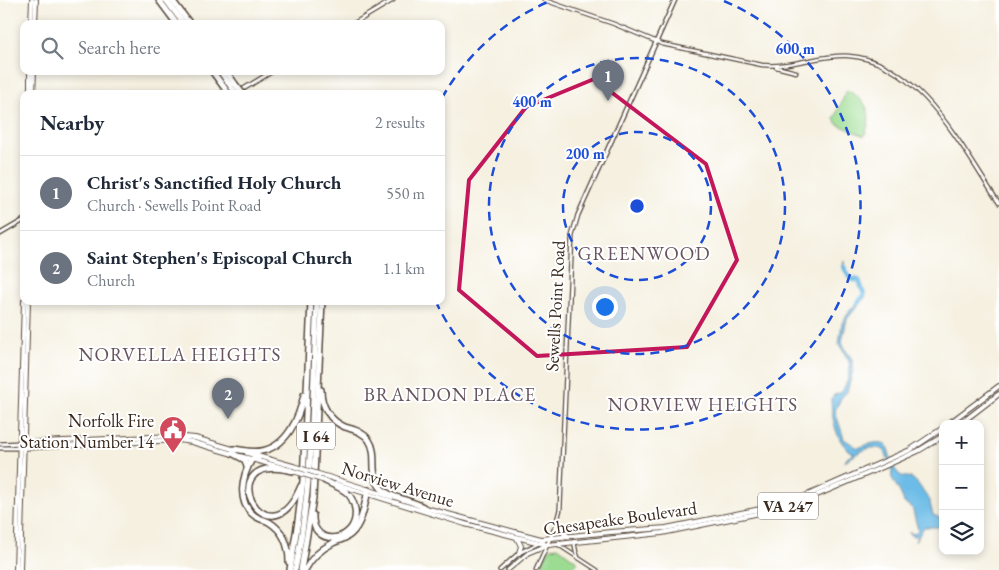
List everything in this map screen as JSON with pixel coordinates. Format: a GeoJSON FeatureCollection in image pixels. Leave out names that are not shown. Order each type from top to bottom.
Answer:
{"type":"FeatureCollection","features":[{"type":"Feature","properties":{"kind":"highway"},"geometry":{"type":"LineString","coordinates":[[159,0],[173,20]]}},
{"type":"Feature","properties":{"kind":"highway"},"geometry":{"type":"LineString","coordinates":[[166,0],[181,20]]}},
{"type":"Feature","properties":{"kind":"highway"},"geometry":{"type":"LineString","coordinates":[[174,2],[187,20]]}},
{"type":"Feature","properties":{"kind":"highway"},"geometry":{"type":"LineString","coordinates":[[215,75],[227,90]]}},
{"type":"Feature","properties":{"kind":"highway"},"geometry":{"type":"LineString","coordinates":[[224,75],[238,90]]}},
{"type":"Feature","properties":{"kind":"highway"},"geometry":{"type":"LineString","coordinates":[[228,75],[235,90]]}},
{"type":"Feature","properties":{"kind":"highway","name":"I 64"},"geometry":{"type":"LineString","coordinates":[[289,570],[303,481],[311,305]]}},
{"type":"Feature","properties":{"kind":"highway"},"geometry":{"type":"LineString","coordinates":[[295,570],[302,537],[309,483],[317,305]]}},
{"type":"Feature","properties":{"kind":"highway","name":"I 64"},"geometry":{"type":"LineString","coordinates":[[301,570],[313,499],[322,305]]}},
{"type":"Feature","properties":{"kind":"highway"},"geometry":{"type":"LineString","coordinates":[[233,451],[259,451],[272,448],[279,443],[288,434],[298,416],[308,380]]}},
{"type":"Feature","properties":{"kind":"highway"},"geometry":{"type":"LineString","coordinates":[[318,381],[322,400],[328,413],[342,426],[362,433],[370,442],[374,452],[374,473],[381,488],[392,496],[423,507]]}},
{"type":"Feature","properties":{"kind":"highway"},"geometry":{"type":"LineString","coordinates":[[233,451],[245,460],[248,469]]}},
{"type":"Feature","properties":{"kind":"highway"},"geometry":{"type":"LineString","coordinates":[[259,456],[252,459],[248,469],[242,489],[244,502],[255,516],[270,523],[281,533],[288,548],[289,570]]}},
{"type":"Feature","properties":{"kind":"highway"},"geometry":{"type":"LineString","coordinates":[[293,469],[269,468],[262,469],[255,474],[251,481],[249,492],[250,499],[256,508],[270,515],[284,511],[294,500],[303,481]]}},
{"type":"Feature","properties":{"kind":"highway"},"geometry":{"type":"LineString","coordinates":[[313,499],[313,522],[316,529],[322,534],[335,538],[349,530],[355,516],[352,501],[343,490],[325,478]]}},
{"type":"Feature","properties":{"kind":"highway"},"geometry":{"type":"LineString","coordinates":[[305,570],[320,551],[347,537],[354,531],[368,492]]}},
{"type":"Feature","properties":{"kind":"main road"},"geometry":{"type":"LineString","coordinates":[[32,20],[34,0]]}},
{"type":"Feature","properties":{"kind":"main road"},"geometry":{"type":"LineString","coordinates":[[34,0],[35,20]]}},
{"type":"Feature","properties":{"kind":"main road"},"geometry":{"type":"LineString","coordinates":[[360,20],[393,0]]}},
{"type":"Feature","properties":{"kind":"main road","name":"Sewells Point Road"},"geometry":{"type":"LineString","coordinates":[[536,570],[551,538],[560,509],[572,236],[578,215],[675,0]]}},
{"type":"Feature","properties":{"kind":"main road"},"geometry":{"type":"LineString","coordinates":[[32,75],[32,90]]}},
{"type":"Feature","properties":{"kind":"main road"},"geometry":{"type":"LineString","coordinates":[[242,90],[267,75]]}},
{"type":"Feature","properties":{"kind":"main road"},"geometry":{"type":"LineString","coordinates":[[0,234],[20,222]]}},
{"type":"Feature","properties":{"kind":"main road"},"geometry":{"type":"LineString","coordinates":[[20,570],[24,305]]}},
{"type":"Feature","properties":{"kind":"main road"},"geometry":{"type":"LineString","coordinates":[[16,570],[28,305]]}},
{"type":"Feature","properties":{"kind":"main road"},"geometry":{"type":"LineString","coordinates":[[953,420],[999,386]]}},
{"type":"Feature","properties":{"kind":"main road"},"geometry":{"type":"LineString","coordinates":[[965,420],[999,394]]}},
{"type":"Feature","properties":{"kind":"main road","name":"Chesapeake Boulevard"},"geometry":{"type":"LineString","coordinates":[[500,570],[518,553],[536,543],[551,538],[666,528],[782,504],[810,494],[897,456],[922,443],[939,431]]}},
{"type":"Feature","properties":{"kind":"main road","name":"Norview Avenue"},"geometry":{"type":"LineString","coordinates":[[0,448],[174,436],[195,438],[252,459],[325,478],[457,521],[548,545]]}},
{"type":"Feature","properties":{"kind":"main road","name":"Chesapeake Boulevard"},"geometry":{"type":"LineString","coordinates":[[508,570],[521,558],[534,550],[556,543],[662,533],[780,509],[902,459],[939,438]]}},
{"type":"Feature","properties":{"kind":"main road","name":"Norview Avenue"},"geometry":{"type":"LineString","coordinates":[[0,444],[22,445]]}},
{"type":"Feature","properties":{"kind":"main road","name":"Norview Avenue"},"geometry":{"type":"LineString","coordinates":[[233,451],[259,456],[293,469]]}},
{"type":"Feature","properties":{"kind":"main road","name":"Norview Avenue"},"geometry":{"type":"LineString","coordinates":[[368,492],[537,539],[551,538]]}},
{"type":"Feature","properties":{"kind":"main road"},"geometry":{"type":"LineString","coordinates":[[556,525],[561,532],[568,536]]}},
{"type":"Feature","properties":{"kind":"main road"},"geometry":{"type":"LineString","coordinates":[[517,538],[521,546],[518,553]]}},
{"type":"Feature","properties":{"kind":"main road"},"geometry":{"type":"LineString","coordinates":[[534,550],[539,552],[542,558]]}},
{"type":"Feature","properties":{"kind":"street"},"geometry":{"type":"LineString","coordinates":[[544,0],[625,28],[656,42],[708,55],[773,66],[796,72]]}},
{"type":"Feature","properties":{"kind":"street"},"geometry":{"type":"LineString","coordinates":[[773,66],[842,56],[869,60],[889,68],[903,78],[943,118],[999,203]]}},
{"type":"Feature","properties":{"kind":"street"},"geometry":{"type":"LineString","coordinates":[[574,541],[579,558]]}},
{"type":"Feature","properties":{"kind":"street"},"geometry":{"type":"LineString","coordinates":[[556,543],[597,570]]}},
{"type":"Feature","properties":{"kind":"highlighted area"},"geometry":{"type":"Polygon","coordinates":[[[594,79],[706,164],[737,260],[687,347],[537,356],[459,290],[469,180],[526,107],[594,79]]]}},
{"type":"Feature","properties":{"kind":"green space"},"geometry":{"type":"Polygon","coordinates":[[[847,90],[860,99],[867,109],[869,121],[864,136],[837,124],[834,119],[847,90]]]}},
{"type":"Feature","properties":{"kind":"green space"},"geometry":{"type":"Polygon","coordinates":[[[558,547],[578,562],[572,570],[555,570],[550,567],[548,568],[542,563],[550,548],[558,547]]]}},
{"type":"Feature","properties":{"kind":"water"},"geometry":{"type":"Polygon","coordinates":[[[844,261],[848,274],[852,278],[858,279],[851,279],[848,277],[843,266],[844,261]]]}},
{"type":"Feature","properties":{"kind":"water"},"geometry":{"type":"Polygon","coordinates":[[[865,293],[866,296],[847,319],[842,341],[844,348],[852,359],[853,370],[847,392],[841,398],[835,411],[844,439],[858,448],[880,443],[885,445],[894,468],[902,476],[916,481],[930,500],[933,515],[939,517],[939,527],[924,527],[915,542],[917,536],[912,536],[909,532],[914,534],[918,530],[912,507],[904,503],[892,478],[892,470],[885,451],[869,448],[845,462],[854,453],[843,444],[836,430],[832,415],[831,400],[834,395],[842,392],[848,379],[850,368],[849,361],[839,344],[842,323],[851,309],[863,298],[865,293]]]}},
{"type":"Feature","properties":{"kind":"waterway"},"geometry":{"type":"LineString","coordinates":[[844,267],[849,277],[853,280],[859,280],[864,295],[858,303]]}},
{"type":"Feature","properties":{"kind":"place","name":"Christ's Sanctified Holy Church"},"geometry":{"type":"Point","coordinates":[608,101]}},
{"type":"Feature","properties":{"kind":"place","name":"Saint Stephen's Episcopal Church"},"geometry":{"type":"Point","coordinates":[228,419]}},
{"type":"Feature","properties":{"kind":"place","name":"Norfolk Fire Station Number 14"},"geometry":{"type":"Point","coordinates":[173,454]}},
{"type":"Feature","properties":{"kind":"district","name":"GREENWOOD"},"geometry":{"type":"Point","coordinates":[644,253]}},
{"type":"Feature","properties":{"kind":"district","name":"NORVELLA HEIGHTS"},"geometry":{"type":"Point","coordinates":[180,354]}},
{"type":"Feature","properties":{"kind":"district","name":"BRANDON PLACE"},"geometry":{"type":"Point","coordinates":[450,394]}},
{"type":"Feature","properties":{"kind":"district","name":"NORVIEW HEIGHTS"},"geometry":{"type":"Point","coordinates":[703,404]}}]}
